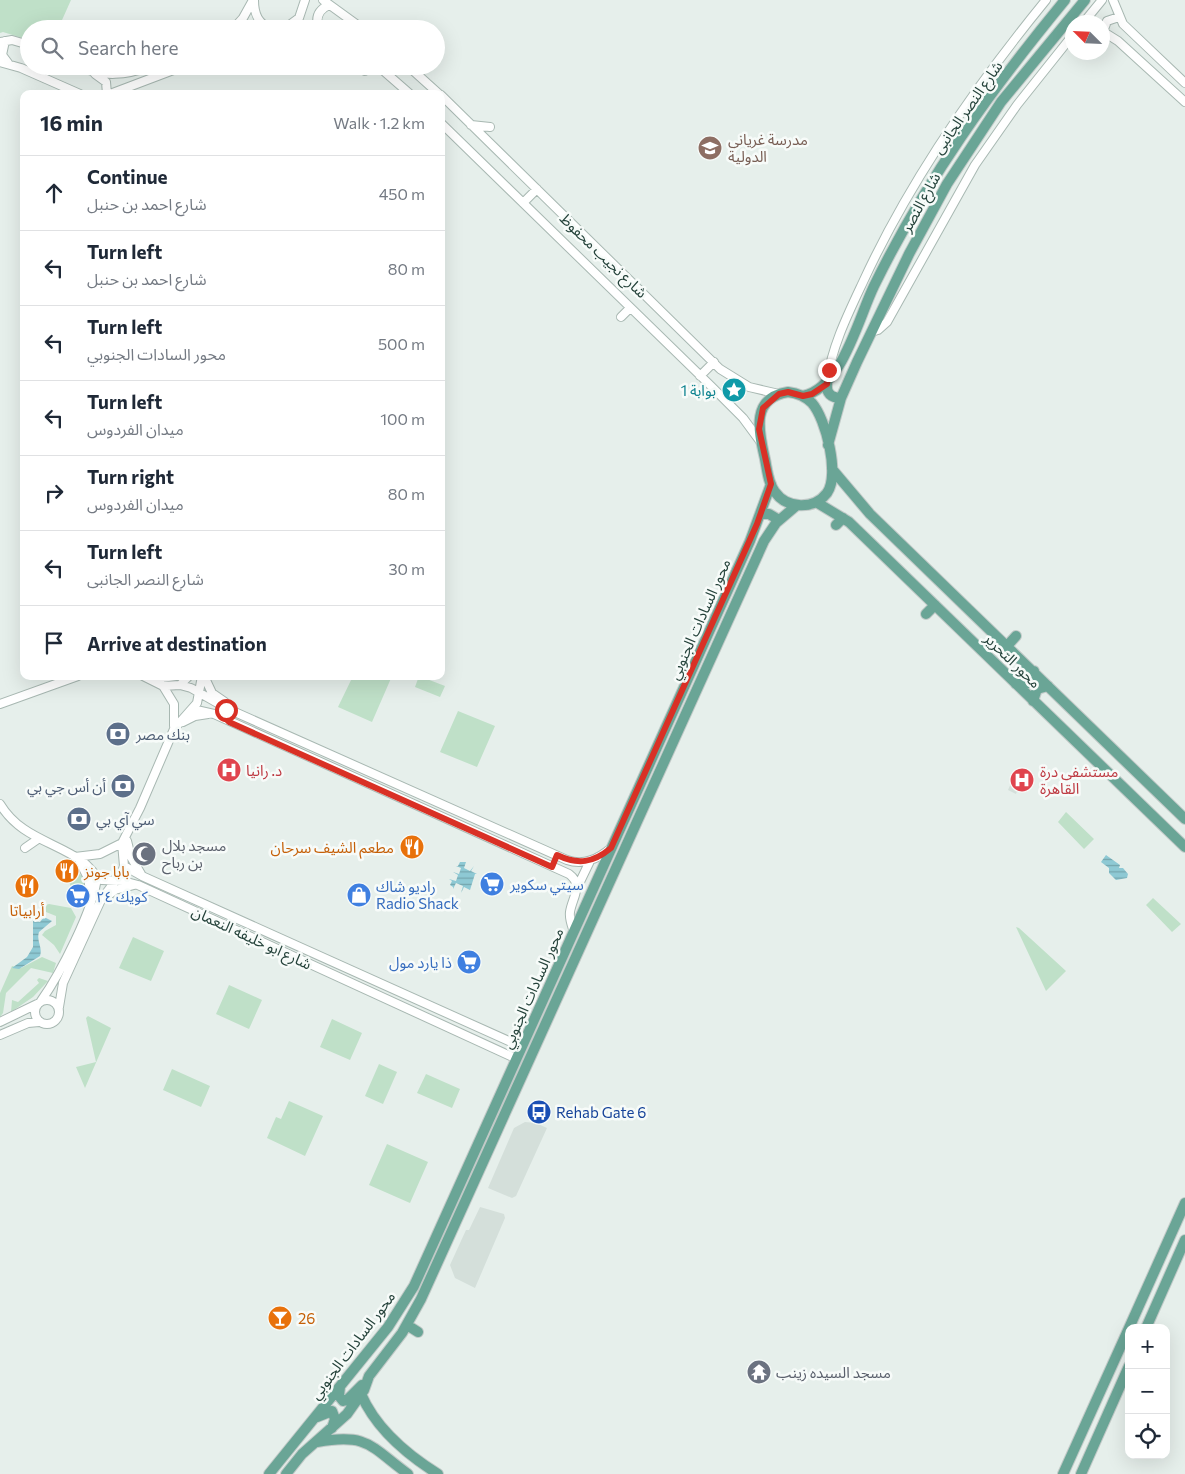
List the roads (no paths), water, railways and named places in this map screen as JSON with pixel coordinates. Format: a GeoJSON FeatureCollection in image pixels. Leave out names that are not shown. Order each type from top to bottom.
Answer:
{"type":"FeatureCollection","features":[{"type":"Feature","properties":{"kind":"main road","name":"شارع النصر"},"geometry":{"type":"LineString","coordinates":[[803,396],[812,394],[827,384],[841,363],[887,260],[935,175],[994,87],[1065,0]]}},
{"type":"Feature","properties":{"kind":"main road","name":"شارع النصر"},"geometry":{"type":"LineString","coordinates":[[828,445],[841,398],[871,332],[909,254],[956,169],[1011,89],[1085,0]]}},
{"type":"Feature","properties":{"kind":"main road"},"geometry":{"type":"LineString","coordinates":[[827,384],[826,388],[832,396],[841,398]]}},
{"type":"Feature","properties":{"kind":"main road"},"geometry":{"type":"LineString","coordinates":[[788,392],[803,396],[811,402],[820,416],[832,469],[829,490],[816,502],[805,506],[796,506],[780,498],[771,484],[759,429],[760,415],[767,402],[779,394],[788,392]]}},
{"type":"Feature","properties":{"kind":"main road","name":"محور التحرير"},"geometry":{"type":"LineString","coordinates":[[832,469],[870,514],[1185,819]]}},
{"type":"Feature","properties":{"kind":"main road","name":"محور السادات الجنوبي"},"geometry":{"type":"LineString","coordinates":[[269,1474],[394,1318],[414,1286],[746,549],[771,484]]}},
{"type":"Feature","properties":{"kind":"main road","name":"محور التحرير"},"geometry":{"type":"LineString","coordinates":[[816,502],[839,522],[858,530],[1185,847]]}},
{"type":"Feature","properties":{"kind":"main road","name":"محور السادات الجنوبي"},"geometry":{"type":"LineString","coordinates":[[286,1474],[302,1454],[347,1414],[361,1394],[366,1382],[406,1325],[431,1280],[764,541],[779,520],[796,506]]}},
{"type":"Feature","properties":{"kind":"main road"},"geometry":{"type":"LineString","coordinates":[[760,514],[769,514],[779,520]]}},
{"type":"Feature","properties":{"kind":"main road"},"geometry":{"type":"LineString","coordinates":[[858,530],[859,519],[870,514]]}},
{"type":"Feature","properties":{"kind":"main road"},"geometry":{"type":"LineString","coordinates":[[926,614],[935,605]]}},
{"type":"Feature","properties":{"kind":"main road"},"geometry":{"type":"LineString","coordinates":[[1007,646],[1016,636]]}},
{"type":"Feature","properties":{"kind":"main road"},"geometry":{"type":"LineString","coordinates":[[1016,684],[1028,682],[1034,672]]}},
{"type":"Feature","properties":{"kind":"main road"},"geometry":{"type":"LineString","coordinates":[[1033,700],[1036,689],[1048,686]]}},
{"type":"Feature","properties":{"kind":"main road"},"geometry":{"type":"LineString","coordinates":[[1131,1324],[1184,1207]]}},
{"type":"Feature","properties":{"kind":"main road"},"geometry":{"type":"LineString","coordinates":[[1148,1324],[1185,1240]]}},
{"type":"Feature","properties":{"kind":"main road"},"geometry":{"type":"LineString","coordinates":[[406,1325],[418,1332]]}},
{"type":"Feature","properties":{"kind":"main road"},"geometry":{"type":"LineString","coordinates":[[1063,1474],[1125,1337]]}},
{"type":"Feature","properties":{"kind":"main road"},"geometry":{"type":"LineString","coordinates":[[1116,1356],[1125,1360]]}},
{"type":"Feature","properties":{"kind":"main road"},"geometry":{"type":"LineString","coordinates":[[1081,1474],[1128,1369]]}},
{"type":"Feature","properties":{"kind":"main road"},"geometry":{"type":"LineString","coordinates":[[373,1372],[382,1378]]}},
{"type":"Feature","properties":{"kind":"main road"},"geometry":{"type":"LineString","coordinates":[[340,1386],[339,1396],[341,1400],[345,1401],[366,1382]]}},
{"type":"Feature","properties":{"kind":"main road"},"geometry":{"type":"LineString","coordinates":[[361,1394],[372,1416],[384,1432],[438,1474]]}},
{"type":"Feature","properties":{"kind":"main road"},"geometry":{"type":"LineString","coordinates":[[314,1419],[332,1411],[336,1419],[331,1429]]}},
{"type":"Feature","properties":{"kind":"main road"},"geometry":{"type":"LineString","coordinates":[[374,1446],[376,1434],[384,1432]]}},
{"type":"Feature","properties":{"kind":"main road"},"geometry":{"type":"LineString","coordinates":[[316,1442],[351,1439],[374,1446],[408,1474]]}},
{"type":"Feature","properties":{"kind":"street"},"geometry":{"type":"LineString","coordinates":[[241,20],[254,0]]}},
{"type":"Feature","properties":{"kind":"street"},"geometry":{"type":"LineString","coordinates":[[254,0],[256,16],[259,20]]}},
{"type":"Feature","properties":{"kind":"street"},"geometry":{"type":"LineString","coordinates":[[297,20],[305,0]]}},
{"type":"Feature","properties":{"kind":"street","name":"شارع النصر الجانبى"},"geometry":{"type":"LineString","coordinates":[[827,384],[836,343],[872,262],[903,204],[970,100],[1046,0]]}},
{"type":"Feature","properties":{"kind":"street"},"geometry":{"type":"LineString","coordinates":[[1090,15],[1102,0]]}},
{"type":"Feature","properties":{"kind":"street"},"geometry":{"type":"LineString","coordinates":[[1113,0],[1119,17],[1129,30],[1185,83]]}},
{"type":"Feature","properties":{"kind":"street"},"geometry":{"type":"LineString","coordinates":[[318,20],[317,16],[326,3],[350,20]]}},
{"type":"Feature","properties":{"kind":"street"},"geometry":{"type":"LineString","coordinates":[[1110,20],[1119,17]]}},
{"type":"Feature","properties":{"kind":"street"},"geometry":{"type":"LineString","coordinates":[[1110,36],[1185,102]]}},
{"type":"Feature","properties":{"kind":"street"},"geometry":{"type":"LineString","coordinates":[[20,44],[2,41],[4,63],[20,70]]}},
{"type":"Feature","properties":{"kind":"street"},"geometry":{"type":"LineString","coordinates":[[871,332],[882,328],[887,322],[975,166],[1017,105],[1065,45]]}},
{"type":"Feature","properties":{"kind":"street"},"geometry":{"type":"LineString","coordinates":[[33,75],[70,90]]}},
{"type":"Feature","properties":{"kind":"street"},"geometry":{"type":"LineString","coordinates":[[96,75],[106,82],[108,90]]}},
{"type":"Feature","properties":{"kind":"street"},"geometry":{"type":"LineString","coordinates":[[120,90],[160,75]]}},
{"type":"Feature","properties":{"kind":"street"},"geometry":{"type":"LineString","coordinates":[[388,75],[405,90]]}},
{"type":"Feature","properties":{"kind":"street","name":"شارع نجيب محفوظ"},"geometry":{"type":"LineString","coordinates":[[418,75],[434,90]]}},
{"type":"Feature","properties":{"kind":"street","name":"شارع نجيب محفوظ"},"geometry":{"type":"LineString","coordinates":[[445,100],[730,377],[760,391],[779,394]]}},
{"type":"Feature","properties":{"kind":"street"},"geometry":{"type":"LineString","coordinates":[[471,124],[490,127]]}},
{"type":"Feature","properties":{"kind":"street","name":"شارع نجيب محفوظ"},"geometry":{"type":"LineString","coordinates":[[445,127],[741,416],[762,442]]}},
{"type":"Feature","properties":{"kind":"street"},"geometry":{"type":"LineString","coordinates":[[522,202],[536,188]]}},
{"type":"Feature","properties":{"kind":"street"},"geometry":{"type":"LineString","coordinates":[[621,317],[630,308]]}},
{"type":"Feature","properties":{"kind":"street"},"geometry":{"type":"LineString","coordinates":[[700,376],[714,362]]}},
{"type":"Feature","properties":{"kind":"street"},"geometry":{"type":"LineString","coordinates":[[0,704],[67,680]]}},
{"type":"Feature","properties":{"kind":"street"},"geometry":{"type":"LineString","coordinates":[[152,680],[164,686],[180,685],[199,692],[228,709],[396,784],[533,842],[574,862],[590,861],[611,848]]}},
{"type":"Feature","properties":{"kind":"street"},"geometry":{"type":"LineString","coordinates":[[180,685],[185,680]]}},
{"type":"Feature","properties":{"kind":"street"},"geometry":{"type":"LineString","coordinates":[[40,1022],[35,1016],[39,1003],[62,968],[94,905],[124,866],[124,839],[174,728],[198,700],[202,680]]}},
{"type":"Feature","properties":{"kind":"street"},"geometry":{"type":"LineString","coordinates":[[205,680],[212,693],[245,716]]}},
{"type":"Feature","properties":{"kind":"street"},"geometry":{"type":"LineString","coordinates":[[164,686],[171,697],[175,710],[174,728]]}},
{"type":"Feature","properties":{"kind":"street"},"geometry":{"type":"LineString","coordinates":[[192,709],[214,714],[569,874],[576,881],[577,888]]}},
{"type":"Feature","properties":{"kind":"street"},"geometry":{"type":"LineString","coordinates":[[224,719],[224,712],[228,709]]}},
{"type":"Feature","properties":{"kind":"street"},"geometry":{"type":"LineString","coordinates":[[174,728],[191,717],[214,714]]}},
{"type":"Feature","properties":{"kind":"street"},"geometry":{"type":"LineString","coordinates":[[378,789],[382,789],[386,784],[383,778]]}},
{"type":"Feature","properties":{"kind":"street"},"geometry":{"type":"LineString","coordinates":[[391,794],[391,786],[396,784]]}},
{"type":"Feature","properties":{"kind":"street"},"geometry":{"type":"LineString","coordinates":[[0,804],[14,822],[38,839],[75,857],[97,877],[94,905],[63,984],[59,1014],[55,1022],[28,1024],[0,1035]]}},
{"type":"Feature","properties":{"kind":"street"},"geometry":{"type":"LineString","coordinates":[[25,848],[38,839]]}},
{"type":"Feature","properties":{"kind":"street"},"geometry":{"type":"LineString","coordinates":[[75,857],[100,854],[124,839]]}},
{"type":"Feature","properties":{"kind":"street"},"geometry":{"type":"LineString","coordinates":[[124,839],[131,857],[142,876]]}},
{"type":"Feature","properties":{"kind":"street"},"geometry":{"type":"LineString","coordinates":[[552,867],[557,855]]}},
{"type":"Feature","properties":{"kind":"street"},"geometry":{"type":"LineString","coordinates":[[75,857],[88,878],[94,905]]}},
{"type":"Feature","properties":{"kind":"street"},"geometry":{"type":"LineString","coordinates":[[574,932],[570,915],[577,888],[590,861]]}},
{"type":"Feature","properties":{"kind":"street"},"geometry":{"type":"LineString","coordinates":[[569,874],[574,862]]}},
{"type":"Feature","properties":{"kind":"street","name":"شارع ابو خليفه النعمان"},"geometry":{"type":"LineString","coordinates":[[124,866],[142,876],[484,1030],[488,1028],[523,1045]]}},
{"type":"Feature","properties":{"kind":"street","name":"شارع ابو خليفه النعمان"},"geometry":{"type":"LineString","coordinates":[[97,877],[106,882],[115,880],[138,885],[516,1060]]}},
{"type":"Feature","properties":{"kind":"street"},"geometry":{"type":"LineString","coordinates":[[149,891],[154,881]]}},
{"type":"Feature","properties":{"kind":"street"},"geometry":{"type":"LineString","coordinates":[[94,905],[115,890],[138,885]]}},
{"type":"Feature","properties":{"kind":"street"},"geometry":{"type":"LineString","coordinates":[[306,962],[311,952]]}},
{"type":"Feature","properties":{"kind":"street"},"geometry":{"type":"LineString","coordinates":[[0,1022],[39,1003],[51,1000],[59,1007]]}},
{"type":"Feature","properties":{"kind":"street"},"geometry":{"type":"LineString","coordinates":[[476,1026],[476,1040]]}},
{"type":"Feature","properties":{"kind":"street"},"geometry":{"type":"LineString","coordinates":[[476,1040],[484,1030]]}},
{"type":"Feature","properties":{"kind":"water"},"geometry":{"type":"Polygon","coordinates":[[[1106,855],[1120,865],[1119,868],[1123,868],[1128,874],[1127,878],[1116,880],[1109,873],[1109,868],[1101,862],[1106,855]]]}},
{"type":"Feature","properties":{"kind":"water"},"geometry":{"type":"Polygon","coordinates":[[[460,862],[466,862],[464,868],[470,871],[474,866],[471,871],[477,874],[475,874],[470,890],[464,887],[461,893],[463,886],[456,883],[453,889],[450,885],[452,881],[449,879],[456,881],[458,875],[453,872],[459,874],[461,868],[456,866],[460,862]]]}},
{"type":"Feature","properties":{"kind":"water"},"geometry":{"type":"Polygon","coordinates":[[[44,917],[52,921],[39,932],[40,956],[19,969],[12,968],[27,957],[33,947],[33,921],[40,922],[44,917]]]}},
{"type":"Feature","properties":{"kind":"place","name":"مدرسة غرياني الدولية"},"geometry":{"type":"Point","coordinates":[710,148]}},
{"type":"Feature","properties":{"kind":"place","name":"بوابة 1"},"geometry":{"type":"Point","coordinates":[734,390]}},
{"type":"Feature","properties":{"kind":"place","name":"بنك مصر"},"geometry":{"type":"Point","coordinates":[118,734]}},
{"type":"Feature","properties":{"kind":"place","name":"د. رانيا"},"geometry":{"type":"Point","coordinates":[229,770]}},
{"type":"Feature","properties":{"kind":"place","name":"مستشفى درة القاهرة"},"geometry":{"type":"Point","coordinates":[1022,780]}},
{"type":"Feature","properties":{"kind":"place","name":"أن أس جي بي"},"geometry":{"type":"Point","coordinates":[123,786]}},
{"type":"Feature","properties":{"kind":"place","name":"سي آي بي"},"geometry":{"type":"Point","coordinates":[79,819]}},
{"type":"Feature","properties":{"kind":"place","name":"مطعم الشيف سرحان"},"geometry":{"type":"Point","coordinates":[412,847]}},
{"type":"Feature","properties":{"kind":"place","name":"مسجد بلال بن رباح"},"geometry":{"type":"Point","coordinates":[144,854]}},
{"type":"Feature","properties":{"kind":"place","name":"بابا جونز"},"geometry":{"type":"Point","coordinates":[67,871]}},
{"type":"Feature","properties":{"kind":"place","name":"سيتي سكوير"},"geometry":{"type":"Point","coordinates":[492,884]}},
{"type":"Feature","properties":{"kind":"place","name":"أرابياتا"},"geometry":{"type":"Point","coordinates":[27,886]}},
{"type":"Feature","properties":{"kind":"place","name":"راديو شاك Radio Shack"},"geometry":{"type":"Point","coordinates":[359,895]}},
{"type":"Feature","properties":{"kind":"place","name":"كويك ٢٤"},"geometry":{"type":"Point","coordinates":[78,896]}},
{"type":"Feature","properties":{"kind":"place","name":"ذا يارد مول"},"geometry":{"type":"Point","coordinates":[469,962]}},
{"type":"Feature","properties":{"kind":"place","name":"Rehab Gate 6"},"geometry":{"type":"Point","coordinates":[539,1112]}},
{"type":"Feature","properties":{"kind":"place","name":"26"},"geometry":{"type":"Point","coordinates":[280,1318]}},
{"type":"Feature","properties":{"kind":"place","name":"مسجد السيده زينب"},"geometry":{"type":"Point","coordinates":[759,1372]}}]}
